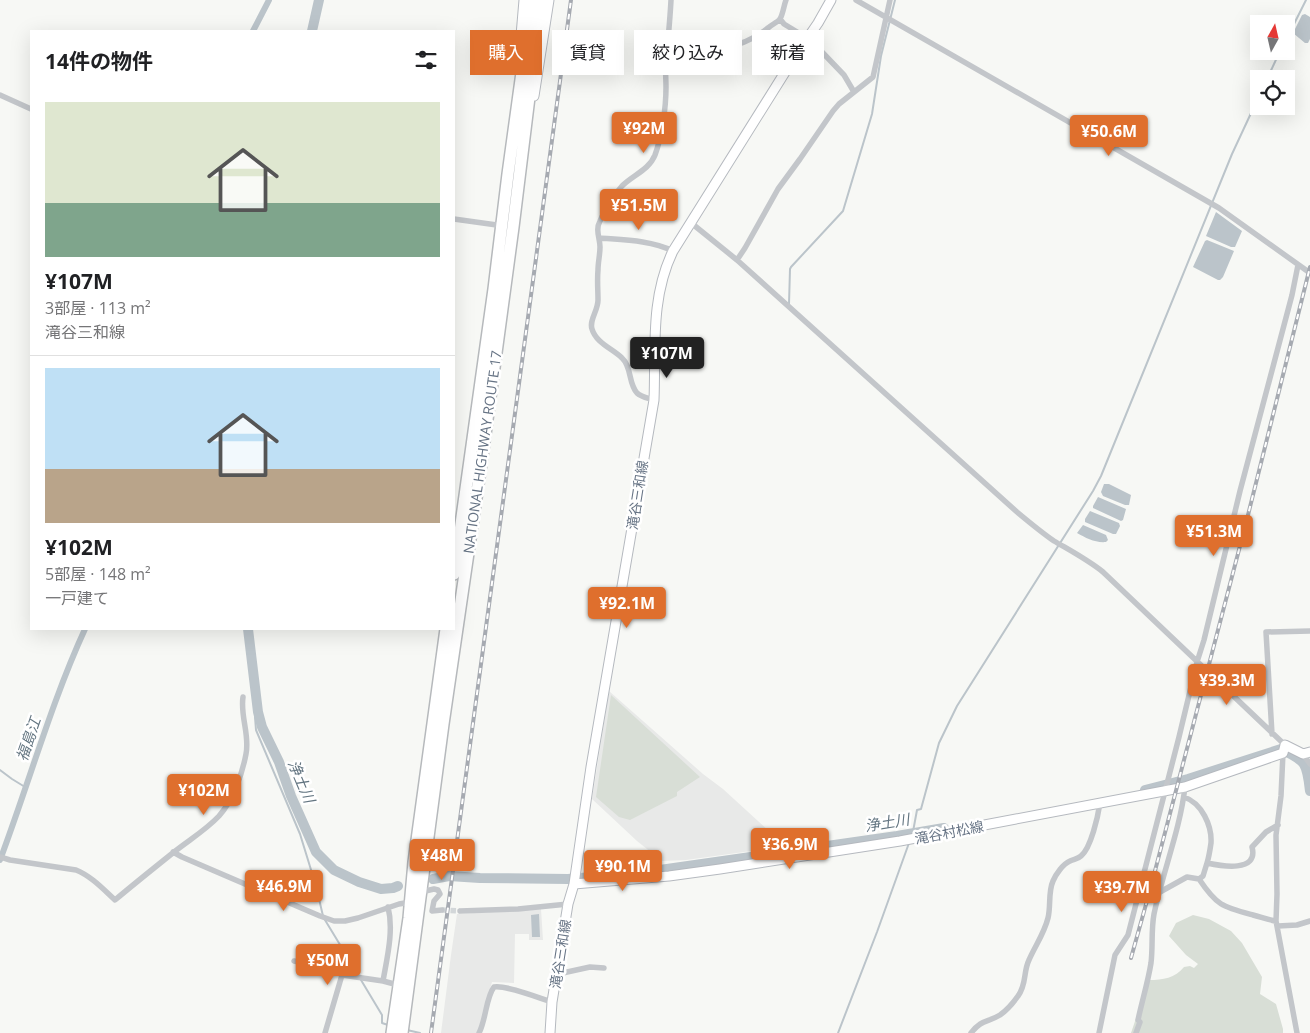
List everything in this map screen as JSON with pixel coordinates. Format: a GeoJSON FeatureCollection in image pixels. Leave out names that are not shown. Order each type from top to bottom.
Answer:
{"type":"FeatureCollection","features":[{"type":"Feature","properties":{"kind":"highway"},"geometry":{"type":"LineString","coordinates":[[507,226],[515,126],[532,0]]}},
{"type":"Feature","properties":{"kind":"highway"},"geometry":{"type":"LineString","coordinates":[[507,226],[523,141],[541,0]]}},
{"type":"Feature","properties":{"kind":"highway","name":"NATIONAL HIGHWAY ROUTE 17"},"geometry":{"type":"LineString","coordinates":[[455,567],[494,289],[507,226]]}},
{"type":"Feature","properties":{"kind":"highway","name":"NATIONAL HIGHWAY ROUTE 17"},"geometry":{"type":"LineString","coordinates":[[402,1033],[443,724],[481,464],[507,226]]}},
{"type":"Feature","properties":{"kind":"highway"},"geometry":{"type":"LineString","coordinates":[[392,1033],[446,630]]}},
{"type":"Feature","properties":{"kind":"main road"},"geometry":{"type":"LineString","coordinates":[[515,126],[524,0]]}},
{"type":"Feature","properties":{"kind":"main road"},"geometry":{"type":"LineString","coordinates":[[523,141],[536,83],[549,0]]}},
{"type":"Feature","properties":{"kind":"main road","name":"滝谷三和線"},"geometry":{"type":"LineString","coordinates":[[812,30],[831,0]]}},
{"type":"Feature","properties":{"kind":"main road","name":"滝谷三和線"},"geometry":{"type":"LineString","coordinates":[[550,1033],[552,1002],[568,904],[574,884],[591,767],[654,400],[655,334],[658,302],[664,272],[673,251],[690,222],[783,75]]}},
{"type":"Feature","properties":{"kind":"main road"},"geometry":{"type":"LineString","coordinates":[[1284,749],[1307,753]]}},
{"type":"Feature","properties":{"kind":"main road","name":"滝谷村松線"},"geometry":{"type":"LineString","coordinates":[[574,884],[669,876],[906,840],[1164,791],[1185,787],[1216,777],[1284,749]]}},
{"type":"Feature","properties":{"kind":"street"},"geometry":{"type":"LineString","coordinates":[[669,30],[671,0]]}},
{"type":"Feature","properties":{"kind":"street"},"geometry":{"type":"LineString","coordinates":[[742,43],[753,39],[780,19],[786,0]]}},
{"type":"Feature","properties":{"kind":"street"},"geometry":{"type":"LineString","coordinates":[[856,0],[1219,208],[1310,273]]}},
{"type":"Feature","properties":{"kind":"street"},"geometry":{"type":"LineString","coordinates":[[737,260],[746,248],[778,188],[833,111],[873,76],[889,20],[890,0]]}},
{"type":"Feature","properties":{"kind":"street"},"geometry":{"type":"LineString","coordinates":[[780,19],[792,30]]}},
{"type":"Feature","properties":{"kind":"street"},"geometry":{"type":"LineString","coordinates":[[824,54],[844,75],[854,92]]}},
{"type":"Feature","properties":{"kind":"street"},"geometry":{"type":"LineString","coordinates":[[654,400],[641,396],[637,392],[633,387],[627,363],[600,341],[594,333],[591,322],[598,308],[600,247],[597,231],[598,225],[609,205],[624,185],[647,167],[654,156],[661,127],[665,75]]}},
{"type":"Feature","properties":{"kind":"street"},"geometry":{"type":"LineString","coordinates":[[0,95],[30,109]]}},
{"type":"Feature","properties":{"kind":"street"},"geometry":{"type":"LineString","coordinates":[[455,219],[507,226]]}},
{"type":"Feature","properties":{"kind":"street"},"geometry":{"type":"LineString","coordinates":[[690,222],[737,260],[1017,512],[1046,535],[1089,561],[1103,572],[1272,734],[1284,749],[1276,836],[1277,923],[1297,1033]]}},
{"type":"Feature","properties":{"kind":"street"},"geometry":{"type":"LineString","coordinates":[[599,238],[638,242],[673,251]]}},
{"type":"Feature","properties":{"kind":"street"},"geometry":{"type":"LineString","coordinates":[[1099,1033],[1115,955],[1128,934],[1204,640],[1240,491],[1292,295],[1298,265]]}},
{"type":"Feature","properties":{"kind":"street"},"geometry":{"type":"LineString","coordinates":[[1272,734],[1266,632],[1310,631]]}},
{"type":"Feature","properties":{"kind":"street"},"geometry":{"type":"LineString","coordinates":[[3,858],[76,870],[83,873],[115,900],[209,825],[232,796],[247,752],[242,696]]}},
{"type":"Feature","properties":{"kind":"street"},"geometry":{"type":"LineString","coordinates":[[1307,753],[1310,764]]}},
{"type":"Feature","properties":{"kind":"street"},"geometry":{"type":"LineString","coordinates":[[1136,1033],[1140,1022],[1138,1020],[1151,963],[1152,931],[1185,787]]}},
{"type":"Feature","properties":{"kind":"street"},"geometry":{"type":"LineString","coordinates":[[1184,798],[1193,801],[1208,824],[1211,843],[1207,864],[1203,876],[1199,879]]}},
{"type":"Feature","properties":{"kind":"street"},"geometry":{"type":"LineString","coordinates":[[971,1033],[978,1025],[998,1016],[1006,1010],[1023,989],[1028,962],[1044,930],[1048,917],[1053,881],[1063,866],[1083,855],[1093,833],[1100,803]]}},
{"type":"Feature","properties":{"kind":"street"},"geometry":{"type":"LineString","coordinates":[[1207,864],[1238,866],[1246,864],[1250,860],[1252,847],[1266,832],[1278,825]]}},
{"type":"Feature","properties":{"kind":"street"},"geometry":{"type":"LineString","coordinates":[[173,852],[328,919],[351,920],[388,907],[411,902]]}},
{"type":"Feature","properties":{"kind":"street"},"geometry":{"type":"LineString","coordinates":[[1160,892],[1187,877],[1199,879],[1209,894],[1221,904],[1235,911],[1277,923],[1297,924],[1310,921]]}},
{"type":"Feature","properties":{"kind":"street"},"geometry":{"type":"LineString","coordinates":[[421,892],[438,890],[440,894],[434,902],[432,911],[442,910]]}},
{"type":"Feature","properties":{"kind":"street"},"geometry":{"type":"LineString","coordinates":[[460,911],[518,909],[568,904]]}},
{"type":"Feature","properties":{"kind":"street"},"geometry":{"type":"LineString","coordinates":[[383,981],[390,936],[390,914],[388,907]]}},
{"type":"Feature","properties":{"kind":"street"},"geometry":{"type":"LineString","coordinates":[[294,961],[338,970],[342,975],[398,985]]}},
{"type":"Feature","properties":{"kind":"street"},"geometry":{"type":"LineString","coordinates":[[558,974],[590,967],[604,968]]}},
{"type":"Feature","properties":{"kind":"street"},"geometry":{"type":"LineString","coordinates":[[325,1033],[342,975]]}},
{"type":"Feature","properties":{"kind":"street"},"geometry":{"type":"LineString","coordinates":[[479,1033],[494,987],[508,988],[552,1002]]}},
{"type":"Feature","properties":{"kind":"shaded area"},"geometry":{"type":"Polygon","coordinates":[[[1305,14],[1310,17],[1310,39],[1308,43],[1305,43],[1295,35],[1295,29],[1302,15],[1305,14]]]}},
{"type":"Feature","properties":{"kind":"shaded area"},"geometry":{"type":"Polygon","coordinates":[[[1216,212],[1242,231],[1235,247],[1206,236],[1216,212]]]}},
{"type":"Feature","properties":{"kind":"shaded area"},"geometry":{"type":"Polygon","coordinates":[[[1207,240],[1234,251],[1220,280],[1193,267],[1207,240]]]}},
{"type":"Feature","properties":{"kind":"shaded area"},"geometry":{"type":"Polygon","coordinates":[[[1104,484],[1109,484],[1131,495],[1129,505],[1103,496],[1101,492],[1104,484]]]}},
{"type":"Feature","properties":{"kind":"shaded area"},"geometry":{"type":"Polygon","coordinates":[[[1098,497],[1126,509],[1123,520],[1121,521],[1093,508],[1098,497]]]}},
{"type":"Feature","properties":{"kind":"shaded area"},"geometry":{"type":"Polygon","coordinates":[[[1090,511],[1119,523],[1120,526],[1116,534],[1085,522],[1090,511]]]}},
{"type":"Feature","properties":{"kind":"shaded area"},"geometry":{"type":"Polygon","coordinates":[[[1083,525],[1106,535],[1108,540],[1106,542],[1094,541],[1077,533],[1083,525]]]}},
{"type":"Feature","properties":{"kind":"shaded area"},"geometry":{"type":"Polygon","coordinates":[[[609,691],[703,774],[723,789],[781,842],[774,848],[686,860],[662,861],[637,841],[592,799],[609,691]]]}},
{"type":"Feature","properties":{"kind":"shaded area"},"geometry":{"type":"Polygon","coordinates":[[[611,695],[700,777],[677,792],[677,796],[630,820],[619,817],[596,797],[611,695]]]}},
{"type":"Feature","properties":{"kind":"shaded area"},"geometry":{"type":"Polygon","coordinates":[[[541,909],[543,940],[529,940],[529,934],[515,934],[514,983],[492,982],[477,1033],[441,1033],[457,914],[541,909]]]}},
{"type":"Feature","properties":{"kind":"shaded area"},"geometry":{"type":"Polygon","coordinates":[[[539,914],[540,937],[532,937],[531,915],[539,914]]]}},
{"type":"Feature","properties":{"kind":"shaded area"},"geometry":{"type":"Polygon","coordinates":[[[1193,915],[1209,919],[1231,931],[1242,943],[1262,977],[1260,994],[1276,1004],[1283,1033],[1131,1033],[1149,980],[1168,978],[1177,974],[1184,967],[1190,966],[1194,968],[1198,964],[1186,955],[1169,936],[1176,923],[1193,915]]]}},
{"type":"Feature","properties":{"kind":"waterway","name":"福島江"},"geometry":{"type":"LineString","coordinates":[[254,30],[269,0]]}},
{"type":"Feature","properties":{"kind":"waterway","name":"浄土川"},"geometry":{"type":"LineString","coordinates":[[312,30],[319,0]]}},
{"type":"Feature","properties":{"kind":"waterway"},"geometry":{"type":"LineString","coordinates":[[789,304],[791,267],[843,211],[872,114],[881,56],[895,0]]}},
{"type":"Feature","properties":{"kind":"waterway"},"geometry":{"type":"LineString","coordinates":[[1295,22],[1306,0]]}},
{"type":"Feature","properties":{"kind":"waterway"},"geometry":{"type":"LineString","coordinates":[[1271,70],[1276,60]]}},
{"type":"Feature","properties":{"kind":"waterway"},"geometry":{"type":"LineString","coordinates":[[912,837],[917,810],[921,809],[939,743],[957,706],[1101,476],[1232,154],[1250,115]]}},
{"type":"Feature","properties":{"kind":"waterway","name":"福島江"},"geometry":{"type":"LineString","coordinates":[[0,860],[61,685],[85,630]]}},
{"type":"Feature","properties":{"kind":"waterway","name":"浄土川"},"geometry":{"type":"LineString","coordinates":[[248,630],[258,712],[262,727],[279,762],[291,796],[316,852],[334,870],[359,882],[381,889],[398,886]]}},
{"type":"Feature","properties":{"kind":"waterway"},"geometry":{"type":"LineString","coordinates":[[258,712],[255,717],[256,730],[300,834],[323,916]]}},
{"type":"Feature","properties":{"kind":"waterway","name":"浄土川"},"geometry":{"type":"LineString","coordinates":[[1145,790],[1188,779],[1281,749],[1304,764],[1308,774],[1310,791]]}},
{"type":"Feature","properties":{"kind":"waterway"},"geometry":{"type":"LineString","coordinates":[[0,770],[25,787]]}},
{"type":"Feature","properties":{"kind":"waterway","name":"浄土川"},"geometry":{"type":"LineString","coordinates":[[433,879],[449,876],[568,879],[639,873],[944,828]]}},
{"type":"Feature","properties":{"kind":"waterway"},"geometry":{"type":"LineString","coordinates":[[838,1033],[909,843]]}},
{"type":"Feature","properties":{"kind":"waterway"},"geometry":{"type":"LineString","coordinates":[[325,920],[359,976]]}},
{"type":"Feature","properties":{"kind":"waterway"},"geometry":{"type":"LineString","coordinates":[[361,980],[382,1015],[382,1023],[388,1025]]}},
{"type":"Feature","properties":{"kind":"waterway"},"geometry":{"type":"LineString","coordinates":[[407,1030],[420,1033]]}},
{"type":"Feature","properties":{"kind":"tunnel"},"geometry":{"type":"LineString","coordinates":[[442,910],[460,911]]}},
{"type":"Feature","properties":{"kind":"railway"},"geometry":{"type":"LineString","coordinates":[[431,1033],[571,0]]}},
{"type":"Feature","properties":{"kind":"railway"},"geometry":{"type":"LineString","coordinates":[[1131,958],[1246,523],[1310,267]]}}]}
